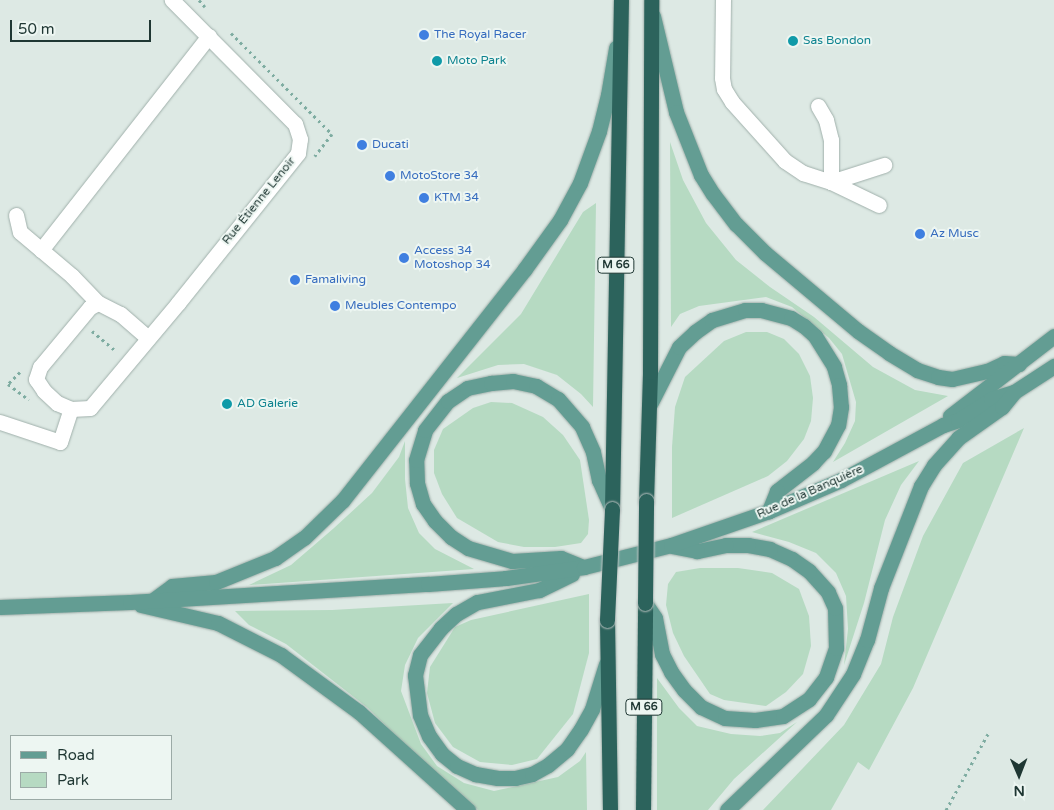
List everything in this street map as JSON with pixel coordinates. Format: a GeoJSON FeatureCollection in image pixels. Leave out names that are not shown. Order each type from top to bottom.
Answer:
{"type":"FeatureCollection","features":[{"type":"Feature","properties":{"kind":"highway","name":"M 66"},"geometry":{"type":"LineString","coordinates":[[610,810],[606,664],[612,509],[620,0]]}},
{"type":"Feature","properties":{"kind":"highway","name":"M 66"},"geometry":{"type":"LineString","coordinates":[[644,810],[651,4]]}},
{"type":"Feature","properties":{"kind":"main road","name":"M 66"},"geometry":{"type":"LineString","coordinates":[[651,4],[676,112],[701,175],[712,194],[736,224],[765,253],[858,330],[889,353],[917,370],[938,377],[952,379],[987,371],[1004,363],[1019,364]]}},
{"type":"Feature","properties":{"kind":"main road","name":"M 66"},"geometry":{"type":"LineString","coordinates":[[153,600],[172,586],[216,582],[275,558],[304,538],[343,500],[524,270],[560,220],[580,183],[599,131],[608,95],[620,22]]}},
{"type":"Feature","properties":{"kind":"main road","name":"M 66"},"geometry":{"type":"LineString","coordinates":[[649,406],[680,347],[694,332],[712,320],[745,310],[761,310],[791,318],[804,326],[815,336],[834,368],[840,385],[838,425],[824,451],[813,463],[777,491],[769,511]]}},
{"type":"Feature","properties":{"kind":"main road","name":"Rue de la Banquière"},"geometry":{"type":"LineString","coordinates":[[943,425],[952,413],[1054,336]]}},
{"type":"Feature","properties":{"kind":"main road","name":"Rue de la Banquière"},"geometry":{"type":"LineString","coordinates":[[584,567],[671,545],[769,511],[841,480],[943,425],[958,420],[991,399],[1014,392],[1054,366]]}},
{"type":"Feature","properties":{"kind":"main road","name":"M 66"},"geometry":{"type":"LineString","coordinates":[[584,567],[561,558],[512,561],[468,548],[451,537],[435,521],[423,504],[417,482],[416,460],[425,430],[448,401],[468,388],[513,381],[536,386],[558,399],[582,427],[593,452],[599,480],[612,509]]}},
{"type":"Feature","properties":{"kind":"main road"},"geometry":{"type":"LineString","coordinates":[[727,810],[826,716],[853,674],[867,640],[881,588],[921,486],[934,465],[958,438],[1002,407],[1014,392]]}},
{"type":"Feature","properties":{"kind":"main road","name":"M 66"},"geometry":{"type":"LineString","coordinates":[[645,603],[655,618],[662,654],[671,672],[684,690],[701,707],[725,718],[755,720],[783,716],[808,699],[826,677],[836,648],[835,608],[828,592],[809,570],[792,558],[748,545],[726,544],[697,551],[671,545]]}},
{"type":"Feature","properties":{"kind":"main road","name":"M 66"},"geometry":{"type":"LineString","coordinates":[[584,567],[538,590],[477,602],[456,614],[441,628],[420,655],[415,675],[420,715],[429,736],[442,754],[457,766],[475,774],[498,778],[516,778],[532,774],[548,765],[567,749],[581,729],[592,708],[606,664]]}},
{"type":"Feature","properties":{"kind":"main road"},"geometry":{"type":"LineString","coordinates":[[0,607],[130,602],[506,578],[584,567]]}},
{"type":"Feature","properties":{"kind":"main road"},"geometry":{"type":"LineString","coordinates":[[130,602],[218,623],[281,655],[359,712],[468,810]]}},
{"type":"Feature","properties":{"kind":"street","name":"Rue Étienne Lenoir"},"geometry":{"type":"LineString","coordinates":[[70,409],[90,408],[298,153],[300,139],[296,124],[172,0]]}},
{"type":"Feature","properties":{"kind":"street"},"geometry":{"type":"LineString","coordinates":[[723,0],[721,64],[724,89],[740,112],[784,161],[803,173],[831,182],[879,205]]}},
{"type":"Feature","properties":{"kind":"street"},"geometry":{"type":"LineString","coordinates":[[41,250],[209,36]]}},
{"type":"Feature","properties":{"kind":"street"},"geometry":{"type":"LineString","coordinates":[[818,106],[826,120],[831,140],[831,182]]}},
{"type":"Feature","properties":{"kind":"street"},"geometry":{"type":"LineString","coordinates":[[831,182],[884,165]]}},
{"type":"Feature","properties":{"kind":"street"},"geometry":{"type":"LineString","coordinates":[[16,215],[20,232],[72,276],[98,303],[120,314],[148,338]]}},
{"type":"Feature","properties":{"kind":"street"},"geometry":{"type":"LineString","coordinates":[[0,422],[60,442],[70,409],[57,403],[44,391],[36,379],[40,367],[90,307],[98,303]]}},
{"type":"Feature","properties":{"kind":"path"},"geometry":{"type":"LineString","coordinates":[[200,0],[206,9]]}},
{"type":"Feature","properties":{"kind":"path"},"geometry":{"type":"LineString","coordinates":[[226,28],[332,134],[309,163]]}},
{"type":"Feature","properties":{"kind":"path"},"geometry":{"type":"LineString","coordinates":[[86,326],[122,357]]}},
{"type":"Feature","properties":{"kind":"path"},"geometry":{"type":"LineString","coordinates":[[24,366],[8,384],[32,402]]}},
{"type":"Feature","properties":{"kind":"path"},"geometry":{"type":"LineString","coordinates":[[946,810],[988,734]]}},
{"type":"Feature","properties":{"kind":"green space"},"geometry":{"type":"Polygon","coordinates":[[[670,142],[683,180],[706,223],[736,260],[770,287],[814,317],[873,367],[915,390],[948,396],[833,462],[845,443],[855,421],[856,402],[842,354],[829,338],[792,307],[766,297],[699,306],[680,314],[671,327],[670,142]]]}},
{"type":"Feature","properties":{"kind":"green space"},"geometry":{"type":"Polygon","coordinates":[[[596,203],[593,407],[581,394],[557,375],[524,364],[498,365],[457,378],[521,314],[583,212],[596,203]]]}},
{"type":"Feature","properties":{"kind":"green space"},"geometry":{"type":"Polygon","coordinates":[[[746,332],[767,332],[784,339],[799,354],[810,376],[813,398],[811,421],[804,439],[787,461],[768,476],[672,518],[672,447],[675,407],[685,377],[724,341],[746,332]]]}},
{"type":"Feature","properties":{"kind":"green space"},"geometry":{"type":"Polygon","coordinates":[[[491,402],[512,403],[543,417],[563,435],[580,460],[589,520],[588,534],[581,543],[555,547],[524,547],[498,542],[457,518],[442,494],[434,473],[434,450],[443,429],[473,408],[491,402]]]}},
{"type":"Feature","properties":{"kind":"green space"},"geometry":{"type":"Polygon","coordinates":[[[1024,428],[913,688],[869,770],[858,762],[831,810],[763,810],[844,725],[881,664],[893,617],[923,536],[963,463],[1024,428]]]}},
{"type":"Feature","properties":{"kind":"green space"},"geometry":{"type":"Polygon","coordinates":[[[405,441],[405,479],[408,508],[419,533],[435,549],[474,569],[249,585],[291,565],[372,493],[399,457],[405,441]]]}},
{"type":"Feature","properties":{"kind":"green space"},"geometry":{"type":"Polygon","coordinates":[[[919,461],[901,485],[885,520],[864,603],[844,665],[848,629],[846,596],[836,573],[816,553],[789,542],[752,532],[919,461]]]}},
{"type":"Feature","properties":{"kind":"green space"},"geometry":{"type":"Polygon","coordinates":[[[700,568],[738,568],[772,573],[799,589],[809,616],[811,646],[803,674],[786,692],[766,706],[724,700],[710,694],[684,656],[673,633],[666,605],[668,584],[676,572],[700,568]]]}},
{"type":"Feature","properties":{"kind":"green space"},"geometry":{"type":"Polygon","coordinates":[[[589,594],[589,653],[573,714],[537,759],[512,765],[480,762],[453,747],[435,723],[427,693],[430,667],[455,627],[471,620],[589,594]]]}},
{"type":"Feature","properties":{"kind":"green space"},"geometry":{"type":"Polygon","coordinates":[[[453,603],[418,638],[405,665],[401,691],[421,744],[437,766],[464,783],[494,791],[558,777],[580,761],[586,752],[587,810],[478,810],[408,748],[368,708],[286,644],[249,625],[235,611],[332,610],[453,603]]]}},
{"type":"Feature","properties":{"kind":"green space"},"geometry":{"type":"Polygon","coordinates":[[[657,678],[679,708],[697,726],[731,734],[760,736],[780,733],[797,722],[734,779],[708,810],[657,810],[657,678]]]}},
{"type":"Feature","properties":{"kind":"place","name":"The Royal Racer"},"geometry":{"type":"Point","coordinates":[424,35]}},
{"type":"Feature","properties":{"kind":"place","name":"Sas Bondon"},"geometry":{"type":"Point","coordinates":[793,41]}},
{"type":"Feature","properties":{"kind":"place","name":"Moto Park"},"geometry":{"type":"Point","coordinates":[437,61]}},
{"type":"Feature","properties":{"kind":"place","name":"Ducati"},"geometry":{"type":"Point","coordinates":[362,145]}},
{"type":"Feature","properties":{"kind":"place","name":"MotoStore 34"},"geometry":{"type":"Point","coordinates":[390,176]}},
{"type":"Feature","properties":{"kind":"place","name":"KTM 34"},"geometry":{"type":"Point","coordinates":[424,198]}},
{"type":"Feature","properties":{"kind":"place","name":"Az Musc"},"geometry":{"type":"Point","coordinates":[920,234]}},
{"type":"Feature","properties":{"kind":"place","name":"Access 34 Motoshop 34"},"geometry":{"type":"Point","coordinates":[404,258]}},
{"type":"Feature","properties":{"kind":"place","name":"Famaliving"},"geometry":{"type":"Point","coordinates":[295,280]}},
{"type":"Feature","properties":{"kind":"place","name":"Meubles Contempo"},"geometry":{"type":"Point","coordinates":[335,306]}},
{"type":"Feature","properties":{"kind":"place","name":"AD Galerie"},"geometry":{"type":"Point","coordinates":[227,404]}}]}
